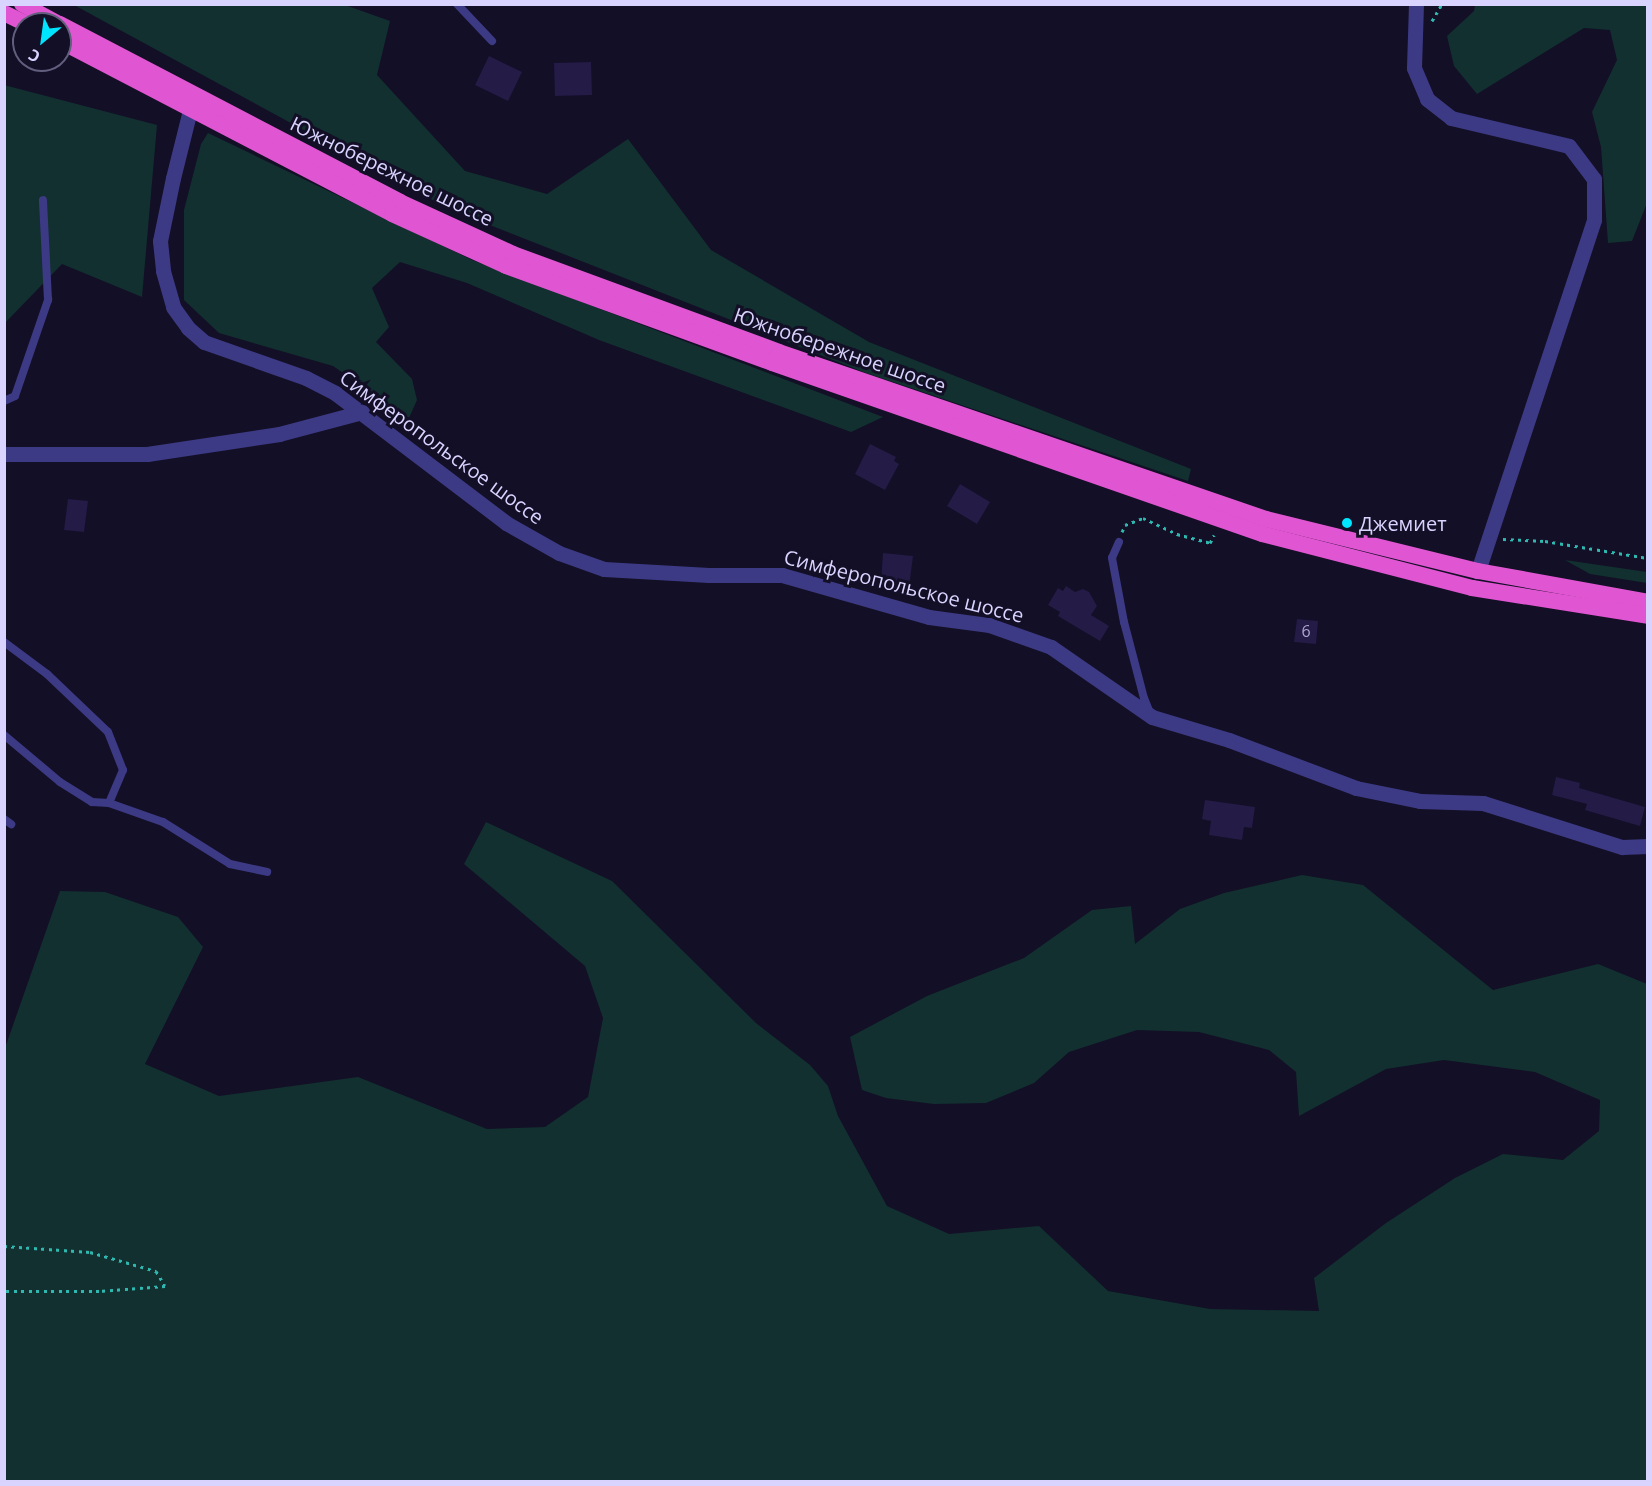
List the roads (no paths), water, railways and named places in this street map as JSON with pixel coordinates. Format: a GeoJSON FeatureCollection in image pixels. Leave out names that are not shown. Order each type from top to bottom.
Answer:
{"type":"FeatureCollection","features":[{"type":"Feature","properties":{"kind":"highway","name":"Южнобережное шоссе"},"geometry":{"type":"LineString","coordinates":[[22,4],[37,12]]}},
{"type":"Feature","properties":{"kind":"highway","name":"Южнобережное шоссе"},"geometry":{"type":"LineString","coordinates":[[72,30],[400,202],[513,254],[779,352],[1266,519],[1478,571],[1647,602]]}},
{"type":"Feature","properties":{"kind":"highway","name":"Южнобережное шоссе"},"geometry":{"type":"LineString","coordinates":[[72,47],[392,214],[506,266],[772,363],[1262,534],[1472,588],[1647,616]]}},
{"type":"Feature","properties":{"kind":"highway"},"geometry":{"type":"LineString","coordinates":[[1410,571],[1420,565],[1478,571],[1513,587],[1527,597]]}},
{"type":"Feature","properties":{"kind":"street"},"geometry":{"type":"LineString","coordinates":[[1416,4],[1414,68],[1427,99],[1451,118],[1569,146],[1594,179],[1594,220],[1487,538],[1478,571]]}},
{"type":"Feature","properties":{"kind":"street","name":"Симферопольское шоссе"},"geometry":{"type":"LineString","coordinates":[[190,110],[172,177],[160,241],[172,307],[188,328],[204,342],[306,378],[335,393],[506,524],[559,553],[604,569],[709,575],[782,575],[929,617],[989,625],[1051,647],[1152,717],[1229,740],[1356,788],[1420,801],[1483,803],[1622,847],[1647,846]]}},
{"type":"Feature","properties":{"kind":"street"},"geometry":{"type":"LineString","coordinates":[[4,454],[147,454],[279,434],[362,412]]}},
{"type":"Feature","properties":{"kind":"lane"},"geometry":{"type":"LineString","coordinates":[[457,4],[492,41]]}},
{"type":"Feature","properties":{"kind":"lane"},"geometry":{"type":"LineString","coordinates":[[4,401],[15,396],[48,300],[42,200]]}},
{"type":"Feature","properties":{"kind":"lane"},"geometry":{"type":"LineString","coordinates":[[1119,542],[1112,558],[1124,622],[1144,698],[1152,717]]}},
{"type":"Feature","properties":{"kind":"lane"},"geometry":{"type":"LineString","coordinates":[[4,642],[47,674],[108,732],[123,770],[109,803]]}},
{"type":"Feature","properties":{"kind":"lane"},"geometry":{"type":"LineString","coordinates":[[4,735],[60,782],[92,801],[109,803],[163,822],[230,864],[267,872]]}},
{"type":"Feature","properties":{"kind":"place","name":"Джемиет"},"geometry":{"type":"Point","coordinates":[1347,523]}}]}
